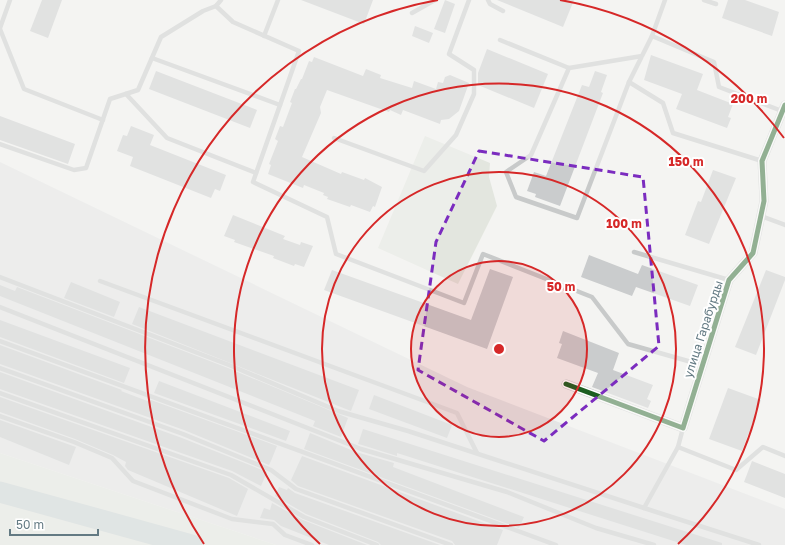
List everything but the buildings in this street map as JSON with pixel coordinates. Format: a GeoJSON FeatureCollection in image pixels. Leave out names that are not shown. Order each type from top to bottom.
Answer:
{"type":"FeatureCollection","features":[{"type":"Feature","properties":{"kind":"street","name":"улица Гарабурды"},"geometry":{"type":"LineString","coordinates":[[683,428],[729,280],[753,253],[764,200],[762,161],[784,108]]}},
{"type":"Feature","properties":{"kind":"street"},"geometry":{"type":"LineString","coordinates":[[566,384],[683,428]]}},
{"type":"Feature","properties":{"kind":"lane"},"geometry":{"type":"LineString","coordinates":[[10,0],[0,28],[24,89],[103,120]]}},
{"type":"Feature","properties":{"kind":"lane"},"geometry":{"type":"LineString","coordinates":[[0,144],[74,170],[86,168],[110,99],[138,90],[161,37],[203,11],[216,6],[221,0]]}},
{"type":"Feature","properties":{"kind":"lane"},"geometry":{"type":"LineString","coordinates":[[264,36],[278,0]]}},
{"type":"Feature","properties":{"kind":"lane"},"geometry":{"type":"LineString","coordinates":[[412,13],[436,0]]}},
{"type":"Feature","properties":{"kind":"lane"},"geometry":{"type":"LineString","coordinates":[[334,138],[424,172],[456,135],[474,94],[474,70],[449,54],[469,0]]}},
{"type":"Feature","properties":{"kind":"lane"},"geometry":{"type":"LineString","coordinates":[[488,0],[490,4],[503,11]]}},
{"type":"Feature","properties":{"kind":"lane"},"geometry":{"type":"LineString","coordinates":[[569,68],[532,155],[506,172],[516,197],[577,218],[629,82],[652,36],[664,0]]}},
{"type":"Feature","properties":{"kind":"lane"},"geometry":{"type":"LineString","coordinates":[[704,0],[716,4]]}},
{"type":"Feature","properties":{"kind":"lane"},"geometry":{"type":"LineString","coordinates":[[216,6],[232,22],[299,51],[253,182],[327,217],[336,254],[464,303],[483,254],[592,297],[628,344],[702,365]]}},
{"type":"Feature","properties":{"kind":"lane"},"geometry":{"type":"LineString","coordinates":[[652,36],[714,62],[719,87],[784,108]]}},
{"type":"Feature","properties":{"kind":"lane"},"geometry":{"type":"LineString","coordinates":[[500,40],[569,68],[642,56]]}},
{"type":"Feature","properties":{"kind":"lane"},"geometry":{"type":"LineString","coordinates":[[152,58],[280,105]]}},
{"type":"Feature","properties":{"kind":"lane"},"geometry":{"type":"LineString","coordinates":[[629,82],[663,103],[673,132],[762,161]]}},
{"type":"Feature","properties":{"kind":"lane"},"geometry":{"type":"LineString","coordinates":[[126,94],[167,138],[256,173]]}},
{"type":"Feature","properties":{"kind":"lane"},"geometry":{"type":"LineString","coordinates":[[761,216],[785,225]]}},
{"type":"Feature","properties":{"kind":"lane"},"geometry":{"type":"LineString","coordinates":[[634,252],[729,280]]}},
{"type":"Feature","properties":{"kind":"lane"},"geometry":{"type":"LineString","coordinates":[[0,276],[229,365],[338,411],[478,453],[759,545]]}},
{"type":"Feature","properties":{"kind":"lane"},"geometry":{"type":"LineString","coordinates":[[100,282],[457,413],[478,453]]}},
{"type":"Feature","properties":{"kind":"lane"},"geometry":{"type":"LineString","coordinates":[[0,307],[362,449],[507,492],[596,528],[654,545]]}},
{"type":"Feature","properties":{"kind":"lane"},"geometry":{"type":"LineString","coordinates":[[0,341],[556,545]]}},
{"type":"Feature","properties":{"kind":"lane"},"geometry":{"type":"LineString","coordinates":[[0,368],[183,434],[272,470],[296,488],[451,545]]}},
{"type":"Feature","properties":{"kind":"lane"},"geometry":{"type":"LineString","coordinates":[[0,393],[231,476],[304,517],[377,545]]}},
{"type":"Feature","properties":{"kind":"lane"},"geometry":{"type":"LineString","coordinates":[[0,416],[74,442],[112,458],[133,482],[232,520],[273,524],[285,535],[312,545]]}},
{"type":"Feature","properties":{"kind":"lane"},"geometry":{"type":"LineString","coordinates":[[644,508],[678,446],[683,428]]}},
{"type":"Feature","properties":{"kind":"lane"},"geometry":{"type":"LineString","coordinates":[[678,446],[736,470],[762,447],[785,456]]}},
{"type":"Feature","properties":{"kind":"highlighted area"},"geometry":{"type":"Polygon","coordinates":[[[479,151],[643,177],[659,346],[544,441],[418,370],[436,242],[479,151]]]}},
{"type":"Feature","properties":{"kind":"shaded area"},"geometry":{"type":"Polygon","coordinates":[[[425,136],[490,163],[489,177],[497,206],[458,284],[378,248],[425,136]]]}},
{"type":"Feature","properties":{"kind":"shaded area"},"geometry":{"type":"Polygon","coordinates":[[[0,162],[467,387],[785,509],[785,545],[276,545],[0,453],[0,162]]]}},
{"type":"Feature","properties":{"kind":"shaded area"},"geometry":{"type":"Polygon","coordinates":[[[0,453],[276,545],[0,545],[0,453]]]}},
{"type":"Feature","properties":{"kind":"waterway"},"geometry":{"type":"LineString","coordinates":[[0,492],[192,545]]}},
{"type":"Feature","properties":{"kind":"cycle path"},"geometry":{"type":"LineString","coordinates":[[566,384],[683,428],[729,280],[753,253],[764,201],[762,161],[785,105]]}}]}
